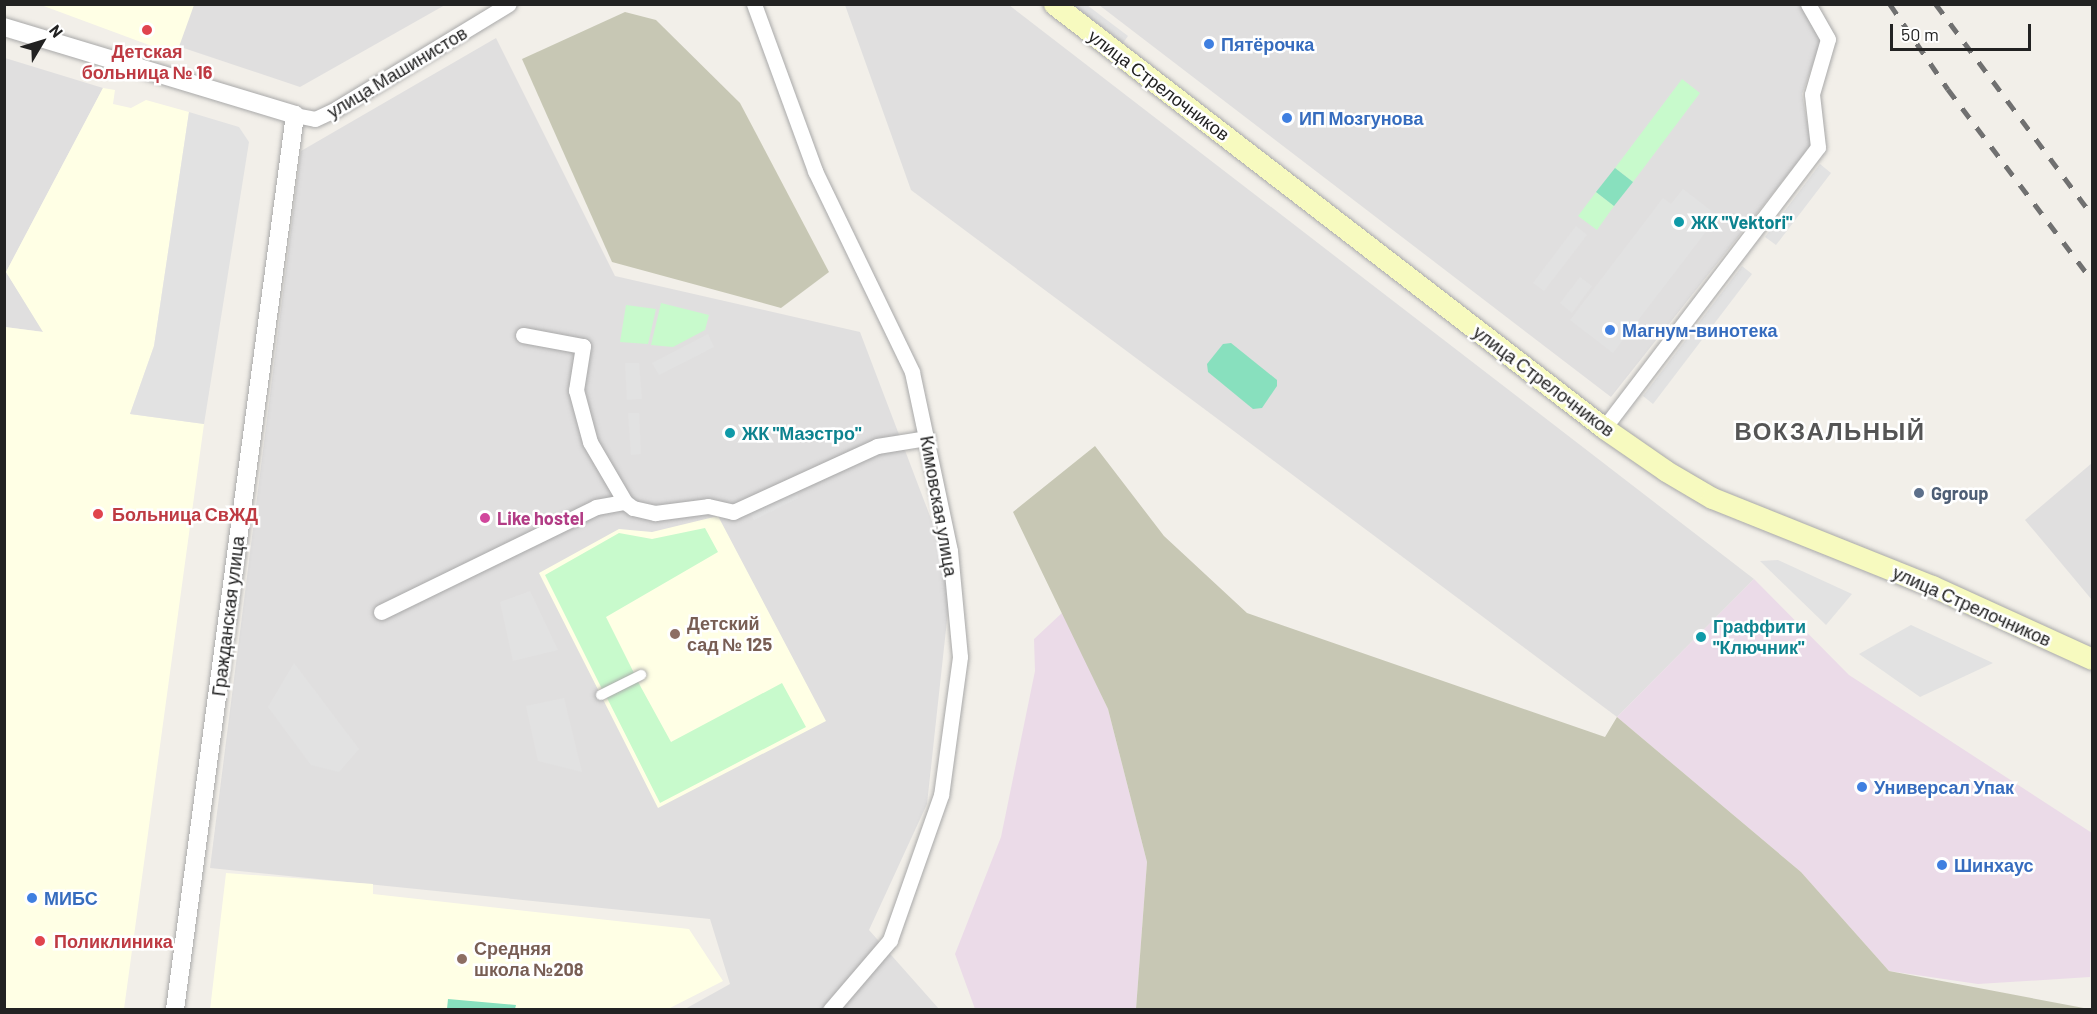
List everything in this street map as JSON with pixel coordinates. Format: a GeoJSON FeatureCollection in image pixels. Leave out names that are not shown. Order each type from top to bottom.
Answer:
{"type":"FeatureCollection","features":[{"type":"Feature","properties":{"kind":"main road","name":"улица Стрелочников"},"geometry":{"type":"LineString","coordinates":[[1054,4],[1604,428],[1712,498],[1932,586],[2092,659]]}},
{"type":"Feature","properties":{"kind":"street","name":"улица Машинистов"},"geometry":{"type":"LineString","coordinates":[[4,27],[295,115],[315,119],[336,109],[509,4]]}},
{"type":"Feature","properties":{"kind":"street","name":"Кимовская улица"},"geometry":{"type":"LineString","coordinates":[[754,4],[815,171],[912,372],[950,551],[960,657],[941,795],[890,940],[830,1010]]}},
{"type":"Feature","properties":{"kind":"street"},"geometry":{"type":"LineString","coordinates":[[1604,428],[1818,147],[1812,94],[1828,39],[1808,4]]}},
{"type":"Feature","properties":{"kind":"street","name":"Гражданская улица"},"geometry":{"type":"LineString","coordinates":[[175,1010],[295,115]]}},
{"type":"Feature","properties":{"kind":"street"},"geometry":{"type":"LineString","coordinates":[[523,335],[583,346],[576,390],[590,442],[625,502],[633,508],[656,513],[708,506],[733,512],[877,446],[927,438]]}},
{"type":"Feature","properties":{"kind":"street"},"geometry":{"type":"LineString","coordinates":[[381,612],[596,507],[625,502]]}},
{"type":"Feature","properties":{"kind":"street"},"geometry":{"type":"LineString","coordinates":[[601,695],[641,675]]}},
{"type":"Feature","properties":{"kind":"shaded area","name":"Детская больница № 16"},"geometry":{"type":"Polygon","coordinates":[[[194,4],[176,55],[41,5],[194,4]]]}},
{"type":"Feature","properties":{"kind":"shaded area"},"geometry":{"type":"Polygon","coordinates":[[[55,5],[445,5],[300,87],[55,5]]]}},
{"type":"Feature","properties":{"kind":"shaded area"},"geometry":{"type":"Polygon","coordinates":[[[845,5],[1009,5],[1754,579],[1617,717],[911,190],[845,5]]]}},
{"type":"Feature","properties":{"kind":"shaded area"},"geometry":{"type":"Polygon","coordinates":[[[1073,5],[1087,5],[1128,36],[1123,43],[1073,5]]]}},
{"type":"Feature","properties":{"kind":"shaded area"},"geometry":{"type":"Polygon","coordinates":[[[1099,5],[1800,5],[1821,42],[1802,94],[1811,145],[1611,397],[1099,5]]]}},
{"type":"Feature","properties":{"kind":"shaded area"},"geometry":{"type":"Polygon","coordinates":[[[625,12],[656,20],[740,103],[829,272],[781,308],[612,262],[522,59],[625,12]]]}},
{"type":"Feature","properties":{"kind":"shaded area"},"geometry":{"type":"Polygon","coordinates":[[[496,38],[615,276],[860,332],[952,574],[927,804],[869,930],[939,1009],[685,1009],[730,984],[710,919],[210,868],[301,151],[496,38]]]}},
{"type":"Feature","properties":{"kind":"shaded area"},"geometry":{"type":"Polygon","coordinates":[[[5,58],[103,88],[6,272],[44,332],[5,327],[5,58]]]}},
{"type":"Feature","properties":{"kind":"shaded area","name":"Больница СвЖД"},"geometry":{"type":"Polygon","coordinates":[[[103,88],[115,90],[113,104],[131,108],[146,100],[189,112],[154,346],[130,414],[204,424],[124,1009],[5,1010],[5,327],[43,332],[6,272],[103,88]]]}},
{"type":"Feature","properties":{"kind":"shaded area"},"geometry":{"type":"Polygon","coordinates":[[[189,112],[239,127],[249,142],[204,424],[130,414],[154,346],[189,112]]]}},
{"type":"Feature","properties":{"kind":"shaded area"},"geometry":{"type":"Polygon","coordinates":[[[1820,164],[1831,173],[1776,245],[1765,237],[1820,164]]]}},
{"type":"Feature","properties":{"kind":"shaded area","name":"ЖК \"Vektori\""},"geometry":{"type":"Polygon","coordinates":[[[1683,189],[1718,216],[1613,353],[1570,320],[1663,198],[1671,204],[1683,189]]]}},
{"type":"Feature","properties":{"kind":"shaded area"},"geometry":{"type":"Polygon","coordinates":[[[1576,226],[1587,235],[1544,291],[1533,283],[1576,226]]]}},
{"type":"Feature","properties":{"kind":"shaded area"},"geometry":{"type":"Polygon","coordinates":[[[1742,266],[1752,274],[1653,404],[1643,396],[1742,266]]]}},
{"type":"Feature","properties":{"kind":"shaded area"},"geometry":{"type":"Polygon","coordinates":[[[1580,277],[1592,286],[1572,313],[1560,303],[1580,277]]]}},
{"type":"Feature","properties":{"kind":"shaded area"},"geometry":{"type":"Polygon","coordinates":[[[708,334],[714,347],[659,375],[652,363],[708,334]]]}},
{"type":"Feature","properties":{"kind":"shaded area"},"geometry":{"type":"Polygon","coordinates":[[[625,363],[639,363],[642,399],[627,400],[625,363]]]}},
{"type":"Feature","properties":{"kind":"shaded area"},"geometry":{"type":"Polygon","coordinates":[[[628,413],[639,413],[641,454],[631,455],[628,413]]]}},
{"type":"Feature","properties":{"kind":"shaded area"},"geometry":{"type":"Polygon","coordinates":[[[1095,446],[1164,536],[1247,613],[1605,737],[1617,717],[1801,872],[1889,971],[2089,1009],[1136,1009],[1147,862],[1108,709],[1013,512],[1095,446]]]}},
{"type":"Feature","properties":{"kind":"shaded area"},"geometry":{"type":"Polygon","coordinates":[[[2092,463],[2092,600],[2025,520],[2092,463]]]}},
{"type":"Feature","properties":{"kind":"shaded area"},"geometry":{"type":"Polygon","coordinates":[[[794,489],[799,498],[754,520],[749,511],[794,489]]]}},
{"type":"Feature","properties":{"kind":"shaded area","name":"Детский сад № 125"},"geometry":{"type":"Polygon","coordinates":[[[718,516],[826,721],[658,808],[539,573],[619,529],[652,532],[718,516]]]}},
{"type":"Feature","properties":{"kind":"shaded area"},"geometry":{"type":"Polygon","coordinates":[[[1778,560],[1852,594],[1826,625],[1760,561],[1778,560]]]}},
{"type":"Feature","properties":{"kind":"shaded area"},"geometry":{"type":"Polygon","coordinates":[[[1754,579],[1849,675],[2092,833],[2090,977],[1978,984],[1889,971],[1801,872],[1617,717],[1754,579]]]}},
{"type":"Feature","properties":{"kind":"shaded area"},"geometry":{"type":"Polygon","coordinates":[[[530,591],[558,650],[513,661],[500,602],[530,591]]]}},
{"type":"Feature","properties":{"kind":"shaded area"},"geometry":{"type":"Polygon","coordinates":[[[1063,612],[1108,709],[1147,862],[1136,1009],[975,1009],[955,954],[1001,837],[1035,671],[1034,639],[1063,612]]]}},
{"type":"Feature","properties":{"kind":"shaded area"},"geometry":{"type":"Polygon","coordinates":[[[1911,625],[1993,663],[1920,697],[1859,654],[1911,625]]]}},
{"type":"Feature","properties":{"kind":"shaded area"},"geometry":{"type":"Polygon","coordinates":[[[294,663],[359,749],[339,772],[311,765],[268,707],[294,663]]]}},
{"type":"Feature","properties":{"kind":"shaded area"},"geometry":{"type":"Polygon","coordinates":[[[564,698],[582,772],[538,761],[526,706],[564,698]]]}},
{"type":"Feature","properties":{"kind":"shaded area","name":"Средняя школа №208"},"geometry":{"type":"Polygon","coordinates":[[[226,873],[373,884],[373,894],[689,929],[723,981],[668,1009],[210,1010],[226,873]]]}},
{"type":"Feature","properties":{"kind":"green space"},"geometry":{"type":"Polygon","coordinates":[[[1682,79],[1700,93],[1633,182],[1615,168],[1682,79]]]}},
{"type":"Feature","properties":{"kind":"green space"},"geometry":{"type":"Polygon","coordinates":[[[1615,168],[1633,182],[1614,206],[1596,192],[1615,168]]]}},
{"type":"Feature","properties":{"kind":"green space"},"geometry":{"type":"Polygon","coordinates":[[[1596,192],[1614,206],[1597,230],[1578,216],[1596,192]]]}},
{"type":"Feature","properties":{"kind":"green space"},"geometry":{"type":"Polygon","coordinates":[[[661,303],[709,315],[705,330],[673,347],[651,345],[661,303]]]}},
{"type":"Feature","properties":{"kind":"green space"},"geometry":{"type":"Polygon","coordinates":[[[626,305],[656,309],[648,344],[620,342],[626,305]]]}},
{"type":"Feature","properties":{"kind":"green space"},"geometry":{"type":"Polygon","coordinates":[[[1231,343],[1277,380],[1277,386],[1262,408],[1253,409],[1208,372],[1207,364],[1223,344],[1231,343]]]}},
{"type":"Feature","properties":{"kind":"green space"},"geometry":{"type":"Polygon","coordinates":[[[705,528],[718,552],[606,617],[635,675],[603,691],[545,575],[619,533],[652,539],[705,528]]]}},
{"type":"Feature","properties":{"kind":"green space"},"geometry":{"type":"Polygon","coordinates":[[[637,680],[671,742],[782,683],[806,727],[660,803],[606,696],[637,680]]]}},
{"type":"Feature","properties":{"kind":"green space"},"geometry":{"type":"Polygon","coordinates":[[[448,999],[516,1005],[515,1009],[447,1009],[448,999]]]}},
{"type":"Feature","properties":{"kind":"railway"},"geometry":{"type":"LineString","coordinates":[[1890,4],[1948,89],[2092,280]]}},
{"type":"Feature","properties":{"kind":"railway"},"geometry":{"type":"LineString","coordinates":[[1936,4],[2092,215]]}},
{"type":"Feature","properties":{"kind":"place","name":"Детская больница № 16"},"geometry":{"type":"Point","coordinates":[147,30]}},
{"type":"Feature","properties":{"kind":"place","name":"Пятёрочка"},"geometry":{"type":"Point","coordinates":[1209,44]}},
{"type":"Feature","properties":{"kind":"place","name":"ИП Мозгунова"},"geometry":{"type":"Point","coordinates":[1287,118]}},
{"type":"Feature","properties":{"kind":"place","name":"ЖК \"Vektori\""},"geometry":{"type":"Point","coordinates":[1679,222]}},
{"type":"Feature","properties":{"kind":"place","name":"Магнум-винотека"},"geometry":{"type":"Point","coordinates":[1610,330]}},
{"type":"Feature","properties":{"kind":"place","name":"ЖК \"Маэстро\""},"geometry":{"type":"Point","coordinates":[730,433]}},
{"type":"Feature","properties":{"kind":"place","name":"Ggroup"},"geometry":{"type":"Point","coordinates":[1919,493]}},
{"type":"Feature","properties":{"kind":"place","name":"Больница СвЖД"},"geometry":{"type":"Point","coordinates":[98,514]}},
{"type":"Feature","properties":{"kind":"place","name":"Like hostel"},"geometry":{"type":"Point","coordinates":[485,518]}},
{"type":"Feature","properties":{"kind":"place","name":"Детский сад № 125"},"geometry":{"type":"Point","coordinates":[675,634]}},
{"type":"Feature","properties":{"kind":"place","name":"Граффити \"Ключник\""},"geometry":{"type":"Point","coordinates":[1701,637]}},
{"type":"Feature","properties":{"kind":"place","name":"Универсал Упак"},"geometry":{"type":"Point","coordinates":[1862,787]}},
{"type":"Feature","properties":{"kind":"place","name":"Шинхаус"},"geometry":{"type":"Point","coordinates":[1942,865]}},
{"type":"Feature","properties":{"kind":"place","name":"МИБС"},"geometry":{"type":"Point","coordinates":[32,898]}},
{"type":"Feature","properties":{"kind":"place","name":"Поликлиника"},"geometry":{"type":"Point","coordinates":[40,941]}},
{"type":"Feature","properties":{"kind":"place","name":"Средняя школа №208"},"geometry":{"type":"Point","coordinates":[462,959]}},
{"type":"Feature","properties":{"kind":"district","name":"ВОКЗАЛЬНЫЙ"},"geometry":{"type":"Point","coordinates":[1830,431]}}]}
